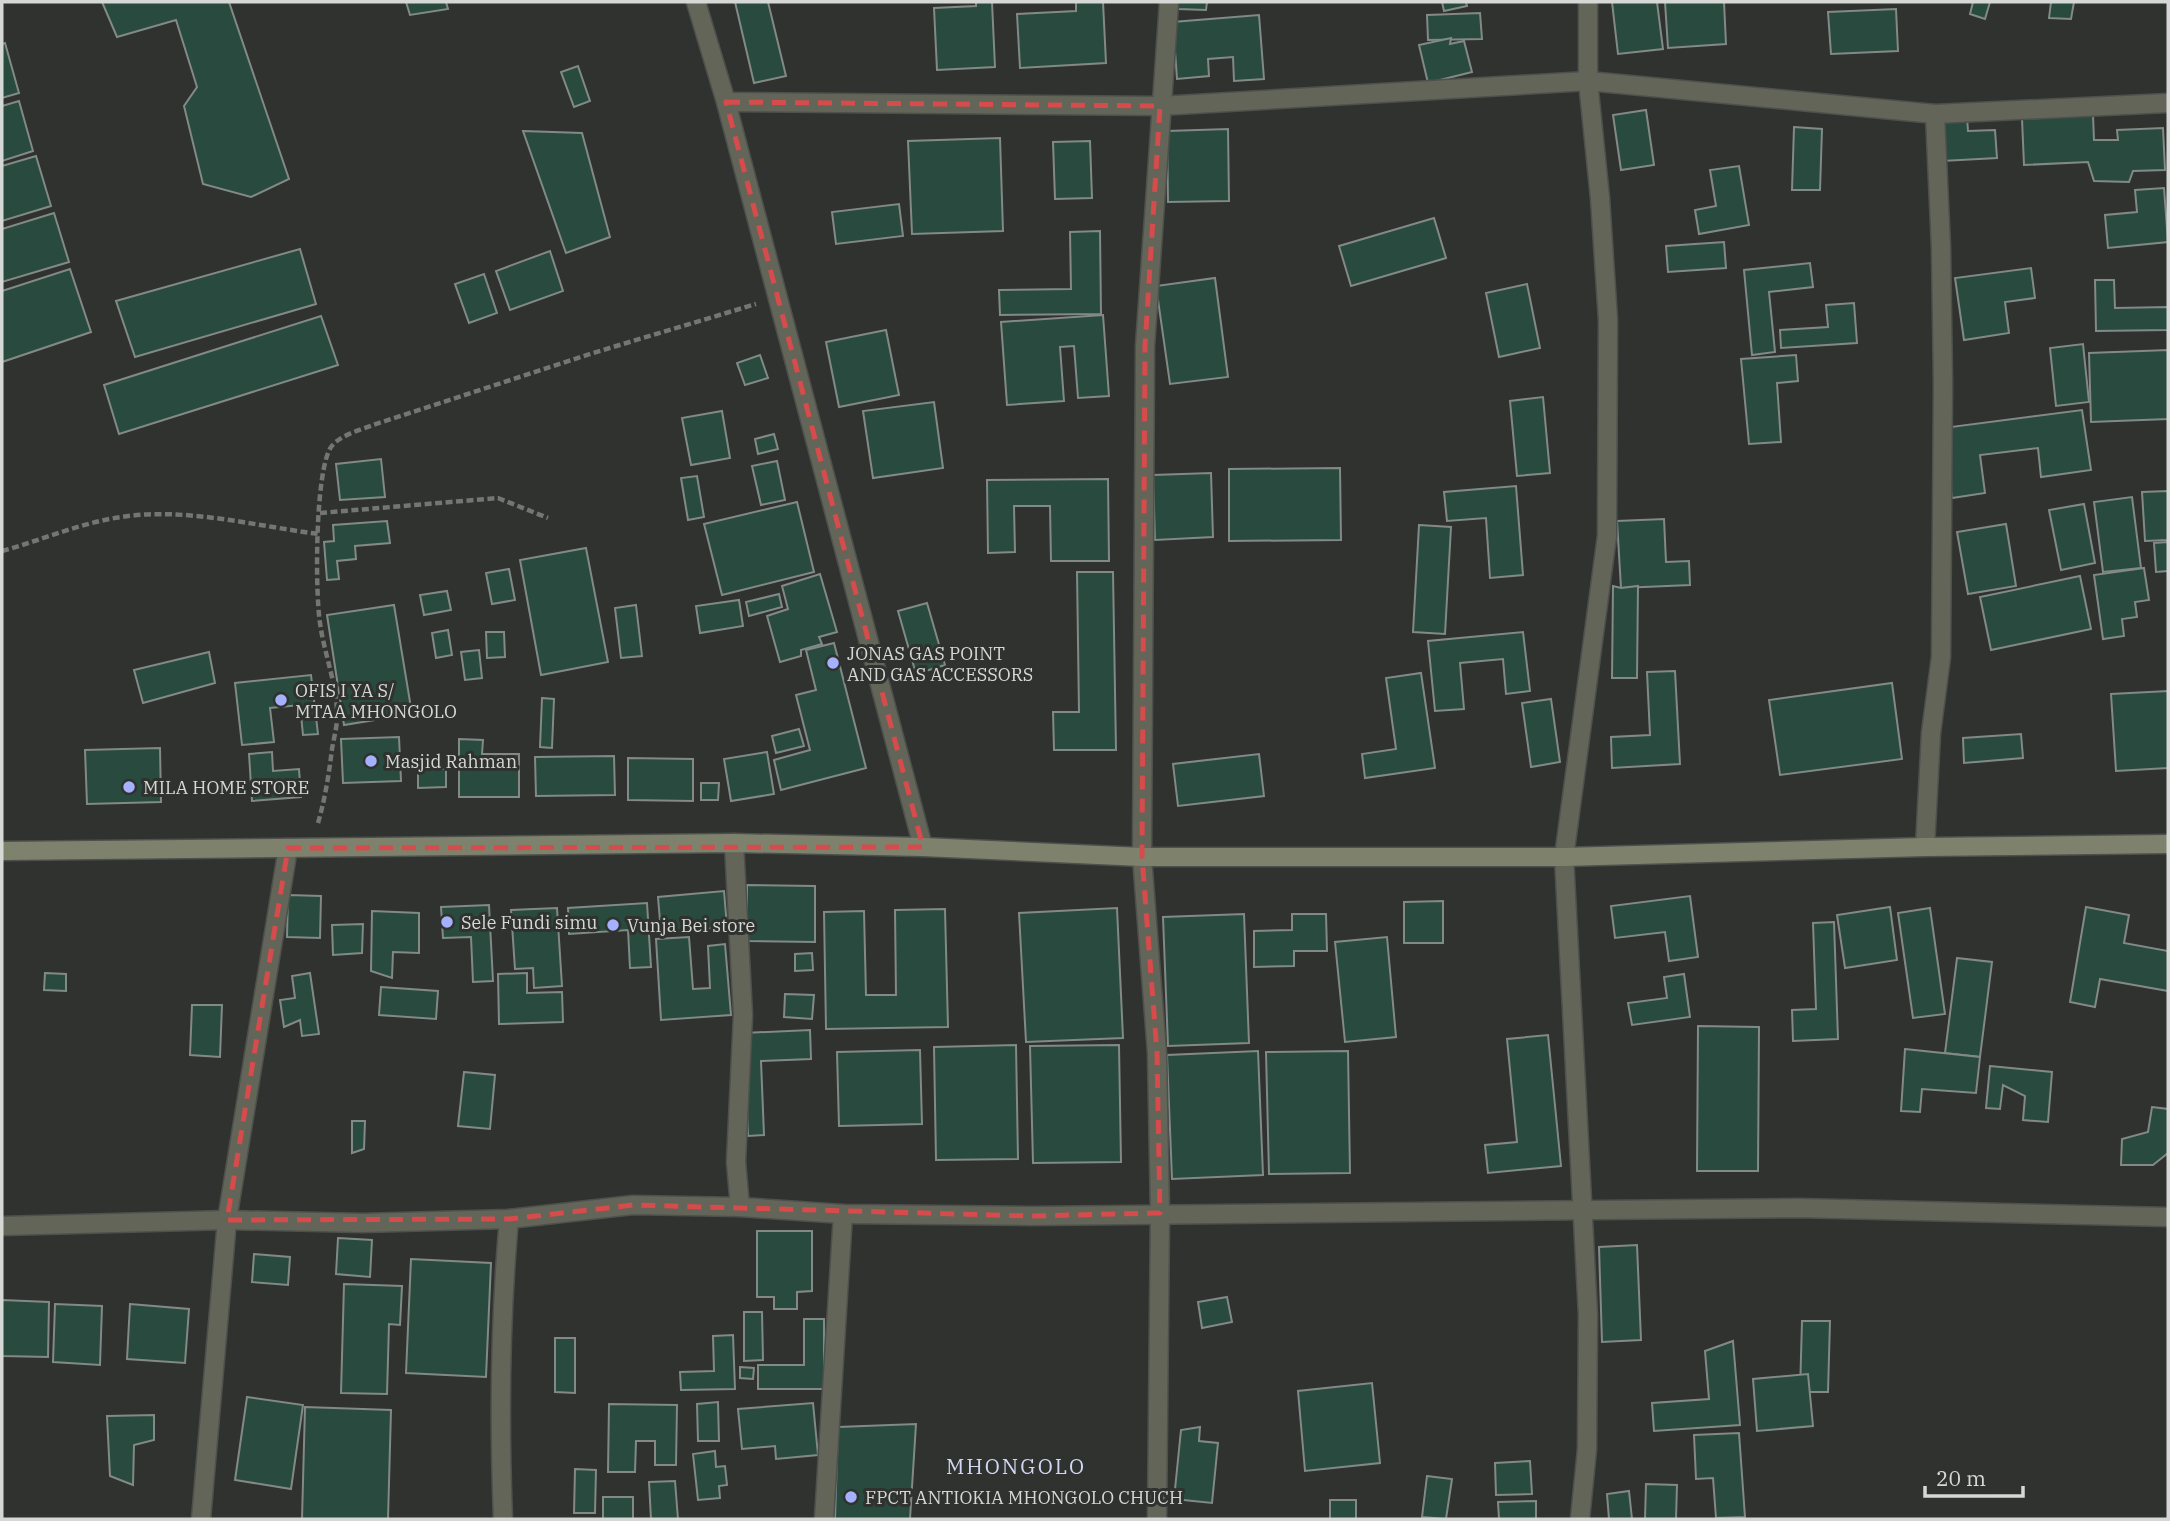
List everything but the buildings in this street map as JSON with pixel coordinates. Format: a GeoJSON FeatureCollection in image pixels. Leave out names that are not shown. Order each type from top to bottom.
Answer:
{"type":"FeatureCollection","features":[{"type":"Feature","properties":{"kind":"street"},"geometry":{"type":"LineString","coordinates":[[696,2],[726,103],[923,847]]}},
{"type":"Feature","properties":{"kind":"street"},"geometry":{"type":"LineString","coordinates":[[1157,1519],[1160,1213],[1157,1054],[1142,857],[1146,346],[1169,2]]}},
{"type":"Feature","properties":{"kind":"street"},"geometry":{"type":"LineString","coordinates":[[1580,1519],[1587,1449],[1588,1314],[1564,857],[1607,536],[1608,320],[1600,198],[1588,81],[1588,2]]}},
{"type":"Feature","properties":{"kind":"street"},"geometry":{"type":"LineString","coordinates":[[726,103],[1160,106],[1588,81],[1935,114],[2168,103]]}},
{"type":"Feature","properties":{"kind":"street"},"geometry":{"type":"LineString","coordinates":[[1925,847],[1929,757],[1941,657],[1943,383],[1935,114]]}},
{"type":"Feature","properties":{"kind":"street"},"geometry":{"type":"LineString","coordinates":[[2,851],[734,843],[923,847],[1142,857],[1564,857],[1925,847],[2168,844]]}},
{"type":"Feature","properties":{"kind":"street"},"geometry":{"type":"LineString","coordinates":[[734,843],[743,1015],[736,1162],[740,1207]]}},
{"type":"Feature","properties":{"kind":"street"},"geometry":{"type":"LineString","coordinates":[[201,1519],[227,1220],[288,848]]}},
{"type":"Feature","properties":{"kind":"street"},"geometry":{"type":"LineString","coordinates":[[2,1226],[227,1220],[363,1223],[509,1219],[633,1205],[740,1207],[843,1214],[1031,1216],[1798,1208],[2168,1217]]}},
{"type":"Feature","properties":{"kind":"street"},"geometry":{"type":"LineString","coordinates":[[824,1519],[843,1214]]}},
{"type":"Feature","properties":{"kind":"street"},"geometry":{"type":"LineString","coordinates":[[503,1519],[503,1293],[509,1219]]}},
{"type":"Feature","properties":{"kind":"path"},"geometry":{"type":"LineString","coordinates":[[311,848],[323,808],[337,715],[330,664],[320,624],[317,574],[320,488],[326,457],[333,444],[373,425],[777,297]]}},
{"type":"Feature","properties":{"kind":"path"},"geometry":{"type":"LineString","coordinates":[[320,513],[499,499],[548,518]]}},
{"type":"Feature","properties":{"kind":"path"},"geometry":{"type":"LineString","coordinates":[[2,551],[88,523],[123,516],[171,514],[319,534]]}},
{"type":"Feature","properties":{"kind":"highlighted area"},"geometry":{"type":"Polygon","coordinates":[[[726,102],[1160,106],[1145,346],[1142,857],[1157,1053],[1160,1213],[1031,1216],[633,1205],[509,1219],[227,1220],[288,848],[923,847],[726,102]]]}},
{"type":"Feature","properties":{"kind":"place","name":"JONAS GAS POINT AND GAS ACCESSORS"},"geometry":{"type":"Point","coordinates":[833,663]}},
{"type":"Feature","properties":{"kind":"place","name":"OFIS I YA S/ MTAA MHONGOLO"},"geometry":{"type":"Point","coordinates":[281,700]}},
{"type":"Feature","properties":{"kind":"place","name":"Masjid Rahman"},"geometry":{"type":"Point","coordinates":[371,761]}},
{"type":"Feature","properties":{"kind":"place","name":"MILA HOME STORE"},"geometry":{"type":"Point","coordinates":[129,787]}},
{"type":"Feature","properties":{"kind":"place","name":"Sele Fundi simu"},"geometry":{"type":"Point","coordinates":[447,922]}},
{"type":"Feature","properties":{"kind":"place","name":"Vunja Bei store"},"geometry":{"type":"Point","coordinates":[613,925]}},
{"type":"Feature","properties":{"kind":"place","name":"FPCT ANTIOKIA MHONGOLO CHUCH"},"geometry":{"type":"Point","coordinates":[851,1497]}},
{"type":"Feature","properties":{"kind":"district","name":"MHONGOLO"},"geometry":{"type":"Point","coordinates":[1016,1466]}}]}
